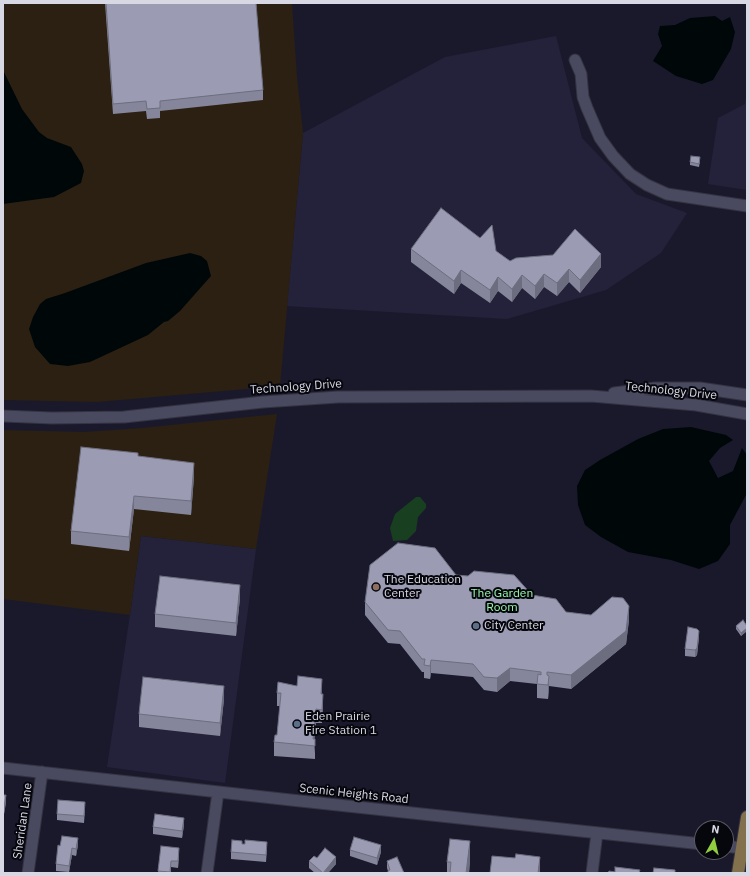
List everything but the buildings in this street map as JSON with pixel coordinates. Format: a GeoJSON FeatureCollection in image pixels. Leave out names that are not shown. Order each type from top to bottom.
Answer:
{"type":"FeatureCollection","features":[{"type":"Feature","properties":{"kind":"main road"},"geometry":{"type":"LineString","coordinates":[[738,873],[745,849],[747,817]]}},
{"type":"Feature","properties":{"kind":"street"},"geometry":{"type":"LineString","coordinates":[[575,60],[581,74],[585,102],[590,118],[600,138],[613,156],[630,174],[667,194],[747,206]]}},
{"type":"Feature","properties":{"kind":"street","name":"Technology Drive"},"geometry":{"type":"LineString","coordinates":[[592,396],[655,388],[700,388],[747,395]]}},
{"type":"Feature","properties":{"kind":"street","name":"Technology Drive"},"geometry":{"type":"LineString","coordinates":[[3,416],[52,418],[124,417],[263,402],[338,397],[592,396],[696,406],[747,414]]}},
{"type":"Feature","properties":{"kind":"street","name":"Scenic Heights Road"},"geometry":{"type":"LineString","coordinates":[[3,768],[694,843]]}},
{"type":"Feature","properties":{"kind":"street","name":"Sheridan Lane"},"geometry":{"type":"LineString","coordinates":[[28,873],[42,772]]}},
{"type":"Feature","properties":{"kind":"street"},"geometry":{"type":"LineString","coordinates":[[207,873],[218,792]]}},
{"type":"Feature","properties":{"kind":"street"},"geometry":{"type":"LineString","coordinates":[[592,873],[597,833]]}},
{"type":"Feature","properties":{"kind":"street"},"geometry":{"type":"LineString","coordinates":[[734,847],[745,849]]}},
{"type":"Feature","properties":{"kind":"shaded area"},"geometry":{"type":"Polygon","coordinates":[[[3,3],[292,3],[297,77],[303,133],[280,386],[97,402],[3,400],[3,3]]]}},
{"type":"Feature","properties":{"kind":"shaded area"},"geometry":{"type":"Polygon","coordinates":[[[715,16],[722,21],[730,17],[735,32],[731,49],[713,80],[702,84],[676,76],[653,61],[662,46],[658,34],[660,26],[675,25],[690,18],[715,16]]]}},
{"type":"Feature","properties":{"kind":"shaded area"},"geometry":{"type":"Polygon","coordinates":[[[556,36],[582,138],[636,194],[687,213],[661,253],[606,290],[507,319],[287,306],[303,133],[445,57],[556,36]]]}},
{"type":"Feature","properties":{"kind":"shaded area"},"geometry":{"type":"Polygon","coordinates":[[[3,70],[22,109],[39,132],[47,138],[71,147],[82,164],[84,171],[81,183],[54,197],[3,204],[3,70]]]}},
{"type":"Feature","properties":{"kind":"shaded area"},"geometry":{"type":"Polygon","coordinates":[[[747,90],[747,190],[708,184],[718,118],[745,104],[747,90]]]}},
{"type":"Feature","properties":{"kind":"shaded area"},"geometry":{"type":"Polygon","coordinates":[[[190,253],[201,256],[207,261],[211,276],[180,311],[148,335],[90,362],[68,366],[50,364],[35,347],[29,329],[40,304],[46,299],[146,263],[190,253]]]}},
{"type":"Feature","properties":{"kind":"shaded area"},"geometry":{"type":"Polygon","coordinates":[[[277,414],[256,549],[141,536],[130,615],[3,599],[3,430],[84,432],[142,428],[277,414]]]}},
{"type":"Feature","properties":{"kind":"shaded area"},"geometry":{"type":"Polygon","coordinates":[[[691,427],[726,435],[733,440],[720,448],[709,461],[718,478],[733,471],[742,448],[747,455],[746,495],[730,525],[730,544],[718,561],[699,569],[671,560],[628,552],[601,537],[585,525],[578,505],[577,486],[585,470],[638,439],[663,429],[691,427]]]}},
{"type":"Feature","properties":{"kind":"shaded area"},"geometry":{"type":"Polygon","coordinates":[[[141,536],[256,549],[225,783],[107,767],[141,536]]]}},
{"type":"Feature","properties":{"kind":"green space"},"geometry":{"type":"Polygon","coordinates":[[[416,497],[420,497],[426,504],[426,508],[418,517],[416,531],[407,540],[393,541],[390,528],[395,514],[416,497]]]}},
{"type":"Feature","properties":{"kind":"place","name":"The Education Center"},"geometry":{"type":"Point","coordinates":[376,587]}},
{"type":"Feature","properties":{"kind":"place","name":"City Center"},"geometry":{"type":"Point","coordinates":[476,626]}},
{"type":"Feature","properties":{"kind":"place","name":"Eden Prairie Fire Station 1"},"geometry":{"type":"Point","coordinates":[297,724]}},
{"type":"Feature","properties":{"kind":"park label","name":"The Garden Room"},"geometry":{"type":"Point","coordinates":[502,601]}}]}
